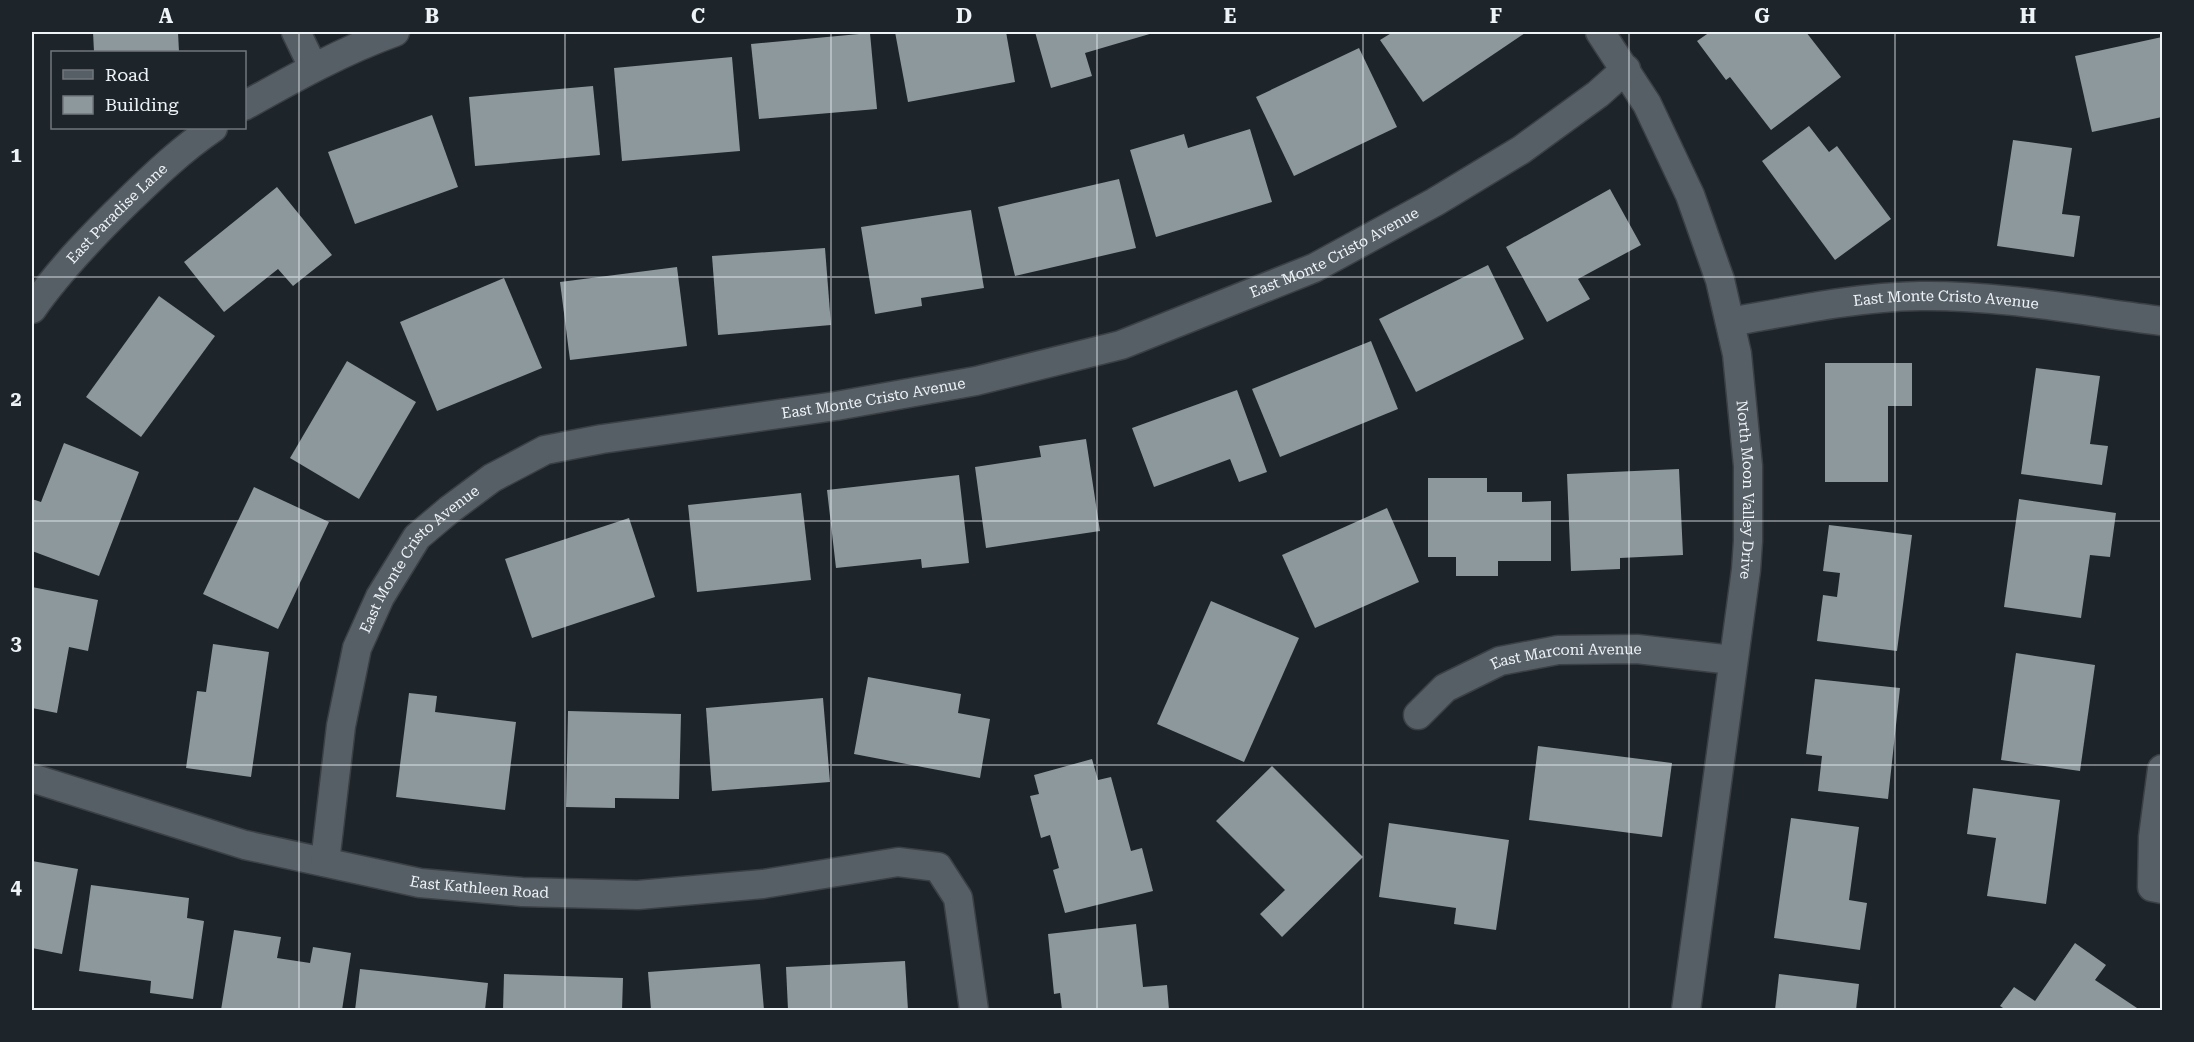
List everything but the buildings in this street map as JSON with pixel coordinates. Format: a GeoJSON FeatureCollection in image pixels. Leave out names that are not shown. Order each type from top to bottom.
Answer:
{"type":"FeatureCollection","features":[{"type":"Feature","properties":{"kind":"street"},"geometry":{"type":"LineString","coordinates":[[296,32],[313,67]]}},
{"type":"Feature","properties":{"kind":"street"},"geometry":{"type":"LineString","coordinates":[[246,105],[313,67],[366,42],[395,32]]}},
{"type":"Feature","properties":{"kind":"street","name":"North Moon Valley Drive"},"geometry":{"type":"LineString","coordinates":[[1600,32],[1647,104],[1690,195],[1720,280],[1737,354],[1749,477],[1748,541],[1686,1011]]}},
{"type":"Feature","properties":{"kind":"street","name":"East Monte Cristo Avenue"},"geometry":{"type":"LineString","coordinates":[[325,862],[341,726],[357,648],[380,597],[417,537],[492,478],[545,450],[602,439],[836,406],[976,381],[1121,345],[1314,268],[1436,202],[1521,150],[1598,94],[1626,69]]}},
{"type":"Feature","properties":{"kind":"street","name":"East Paradise Lane"},"geometry":{"type":"LineString","coordinates":[[32,309],[49,285],[98,230],[180,150],[212,129]]}},
{"type":"Feature","properties":{"kind":"street","name":"East Monte Cristo Avenue"},"geometry":{"type":"LineString","coordinates":[[1730,322],[1845,302],[1919,296],[1975,298],[2163,321]]}},
{"type":"Feature","properties":{"kind":"street","name":"East Marconi Avenue"},"geometry":{"type":"LineString","coordinates":[[1418,716],[1445,688],[1500,661],[1558,651],[1637,649],[1732,660]]}},
{"type":"Feature","properties":{"kind":"street"},"geometry":{"type":"LineString","coordinates":[[2158,888],[2153,837],[2163,769]]}},
{"type":"Feature","properties":{"kind":"street","name":"East Kathleen Road"},"geometry":{"type":"LineString","coordinates":[[32,778],[245,845],[420,884],[522,892],[638,895],[763,884],[898,862],[938,867],[957,898],[974,1011]]}}]}
